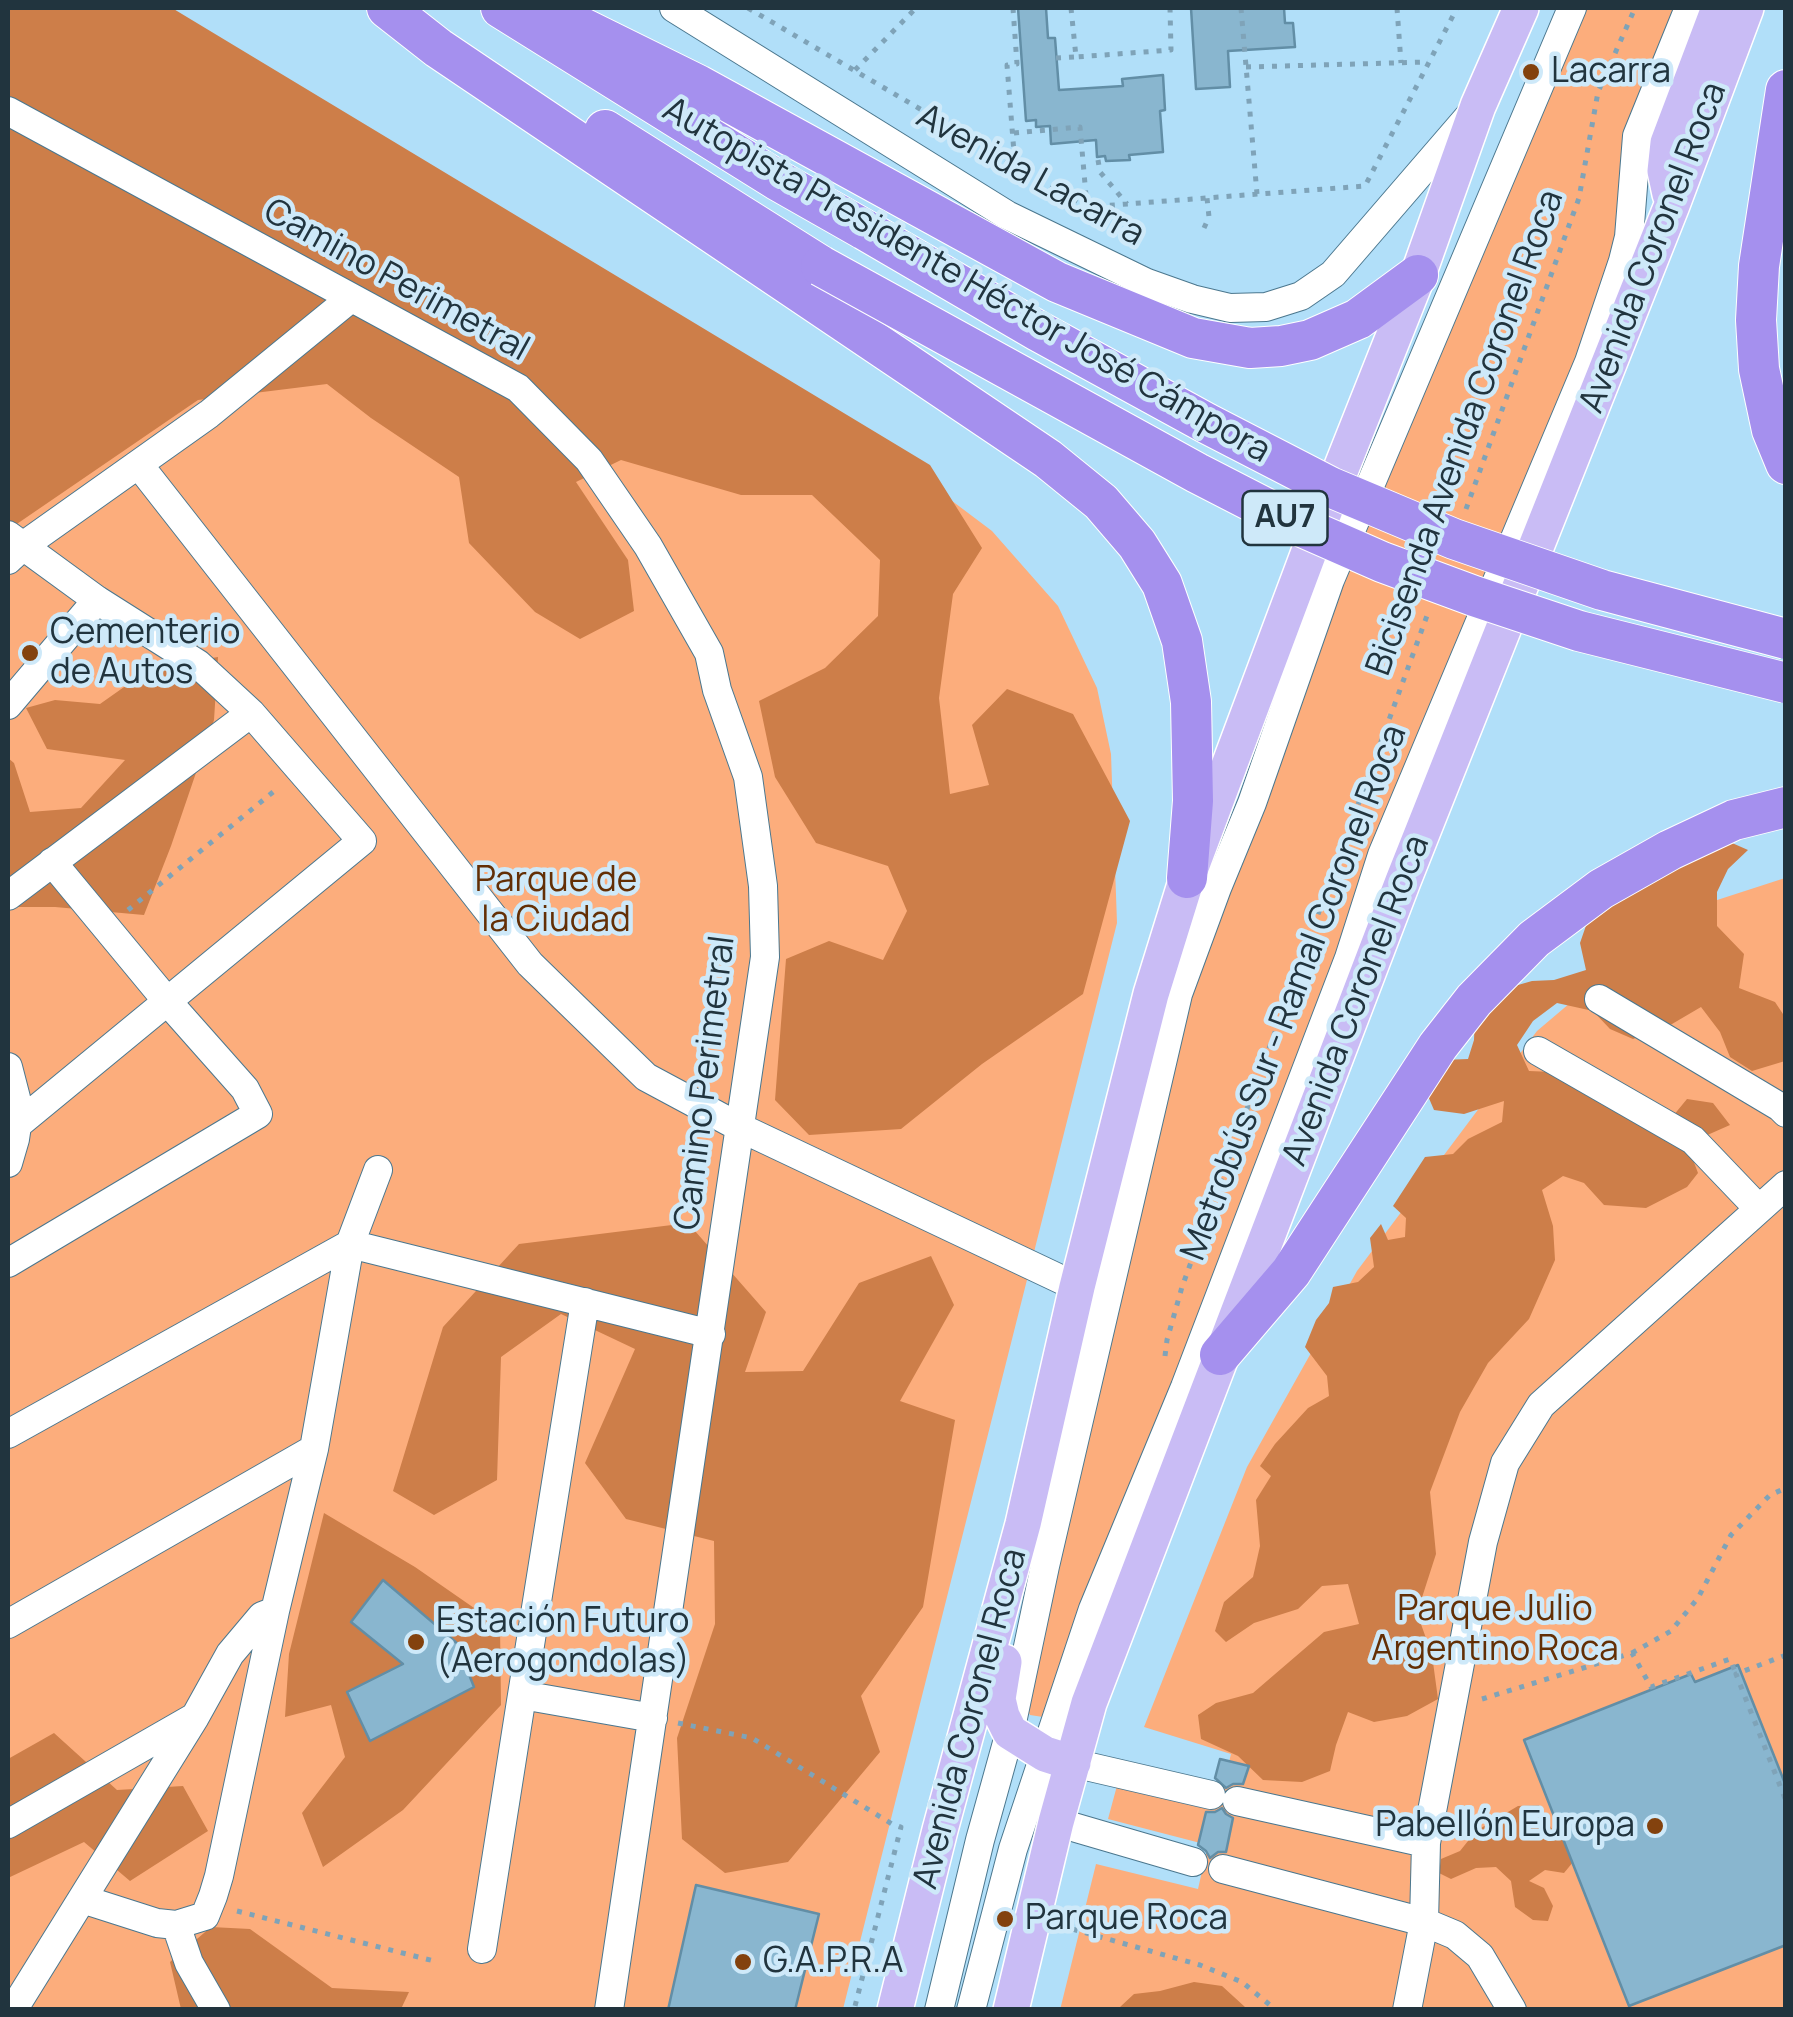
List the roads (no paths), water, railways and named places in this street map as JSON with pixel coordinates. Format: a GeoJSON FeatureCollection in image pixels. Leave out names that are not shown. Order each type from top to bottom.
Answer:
{"type":"FeatureCollection","features":[{"type":"Feature","properties":{"kind":"highway"},"geometry":{"type":"LineString","coordinates":[[387,8],[438,48],[1048,459],[1102,502],[1137,544],[1162,584],[1182,642],[1190,702],[1193,800],[1187,878]]}},
{"type":"Feature","properties":{"kind":"highway","name":"Autopista Presidente Héctor José Cámpora"},"geometry":{"type":"LineString","coordinates":[[412,8],[821,266],[1196,473],[1300,526],[1382,562],[1579,631],[1786,683]]}},
{"type":"Feature","properties":{"kind":"highway","name":"Autopista Presidente Héctor José Cámpora"},"geometry":{"type":"LineString","coordinates":[[501,8],[778,180],[1038,331],[1330,488],[1454,539],[1602,590],[1786,640]]}},
{"type":"Feature","properties":{"kind":"highway"},"geometry":{"type":"LineString","coordinates":[[542,8],[698,86],[1057,282],[1193,338],[1250,348],[1310,340],[1358,319],[1418,275]]}},
{"type":"Feature","properties":{"kind":"highway"},"geometry":{"type":"LineString","coordinates":[[1786,90],[1759,266],[1756,320],[1759,369],[1772,430],[1786,464]]}},
{"type":"Feature","properties":{"kind":"highway"},"geometry":{"type":"LineString","coordinates":[[1220,1355],[1291,1272],[1438,1046],[1474,1000],[1534,939],[1601,889],[1670,850],[1734,820],[1786,807]]}},
{"type":"Feature","properties":{"kind":"main road","name":"Avenida Coronel Roca"},"geometry":{"type":"LineString","coordinates":[[894,2010],[1023,1524],[1077,1287],[1151,994],[1187,878],[1327,504],[1418,275],[1478,106],[1521,8]]}},
{"type":"Feature","properties":{"kind":"main road"},"geometry":{"type":"LineString","coordinates":[[1672,205],[1665,171],[1668,144],[1718,8]]}},
{"type":"Feature","properties":{"kind":"main road","name":"Avenida Coronel Roca"},"geometry":{"type":"LineString","coordinates":[[1011,2010],[1056,1822],[1059,1758],[1089,1702],[1410,863],[1672,205],[1746,8]]}},
{"type":"Feature","properties":{"kind":"main road"},"geometry":{"type":"LineString","coordinates":[[1023,1524],[1018,1602],[998,1699],[1010,1732],[1059,1758]]}},
{"type":"Feature","properties":{"kind":"street"},"geometry":{"type":"LineString","coordinates":[[939,2010],[1010,1732],[1178,994],[1252,803],[1330,580],[1572,8]]}},
{"type":"Feature","properties":{"kind":"street","name":"Metrobús Sur - Ramal Coronel Roca"},"geometry":{"type":"LineString","coordinates":[[971,2010],[1014,1849],[1059,1758],[1093,1609],[1228,1275],[1349,958],[1382,855],[1589,362],[1629,237],[1637,136],[1688,8]]}},
{"type":"Feature","properties":{"kind":"street","name":"Avenida Lacarra"},"geometry":{"type":"LineString","coordinates":[[693,10],[1006,215],[1147,283],[1230,308],[1284,302],[1333,274],[1478,106]]}},
{"type":"Feature","properties":{"kind":"street","name":"Camino Perimetral"},"geometry":{"type":"LineString","coordinates":[[8,111],[518,388],[590,460],[648,546],[709,653],[717,690],[748,776],[763,886],[766,958],[609,2010]]}},
{"type":"Feature","properties":{"kind":"street"},"geometry":{"type":"LineString","coordinates":[[17,1125],[362,841],[250,713],[198,664],[13,547],[209,414],[351,298]]}},
{"type":"Feature","properties":{"kind":"street"},"geometry":{"type":"LineString","coordinates":[[139,465],[530,964],[646,1078],[742,1128],[1077,1287]]}},
{"type":"Feature","properties":{"kind":"street"},"geometry":{"type":"LineString","coordinates":[[8,705],[97,600]]}},
{"type":"Feature","properties":{"kind":"street"},"geometry":{"type":"LineString","coordinates":[[8,896],[250,713]]}},
{"type":"Feature","properties":{"kind":"street"},"geometry":{"type":"LineString","coordinates":[[8,1263],[258,1114],[245,1090],[52,862]]}},
{"type":"Feature","properties":{"kind":"street"},"geometry":{"type":"LineString","coordinates":[[1599,999],[1786,1113]]}},
{"type":"Feature","properties":{"kind":"street"},"geometry":{"type":"LineString","coordinates":[[1538,1051],[1693,1140],[1759,1208]]}},
{"type":"Feature","properties":{"kind":"street"},"geometry":{"type":"LineString","coordinates":[[8,1067],[16,1098],[17,1125],[8,1163]]}},
{"type":"Feature","properties":{"kind":"street"},"geometry":{"type":"LineString","coordinates":[[82,1899],[156,1924],[176,1925],[205,1916],[219,1876],[314,1449],[350,1244],[378,1170]]}},
{"type":"Feature","properties":{"kind":"street"},"geometry":{"type":"LineString","coordinates":[[1407,2010],[1424,1922],[1426,1843],[1450,1709],[1483,1542],[1505,1463],[1540,1405],[1786,1185]]}},
{"type":"Feature","properties":{"kind":"street"},"geometry":{"type":"LineString","coordinates":[[8,1434],[350,1244],[710,1334]]}},
{"type":"Feature","properties":{"kind":"street"},"geometry":{"type":"LineString","coordinates":[[482,1949],[585,1302]]}},
{"type":"Feature","properties":{"kind":"street"},"geometry":{"type":"LineString","coordinates":[[8,1624],[314,1449]]}},
{"type":"Feature","properties":{"kind":"street"},"geometry":{"type":"LineString","coordinates":[[13,2010],[230,1654],[262,1616],[275,1612]]}},
{"type":"Feature","properties":{"kind":"street"},"geometry":{"type":"LineString","coordinates":[[522,1695],[652,1718]]}},
{"type":"Feature","properties":{"kind":"street"},"geometry":{"type":"LineString","coordinates":[[8,1824],[195,1717]]}},
{"type":"Feature","properties":{"kind":"street"},"geometry":{"type":"LineString","coordinates":[[1059,1758],[1426,1843]]}},
{"type":"Feature","properties":{"kind":"street"},"geometry":{"type":"LineString","coordinates":[[1056,1822],[1194,1862]]}},
{"type":"Feature","properties":{"kind":"street"},"geometry":{"type":"LineString","coordinates":[[1222,1869],[1424,1922],[1455,1935],[1480,1956],[1512,2010]]}},
{"type":"Feature","properties":{"kind":"street"},"geometry":{"type":"LineString","coordinates":[[176,1925],[189,1963],[216,2010]]}},
{"type":"Feature","properties":{"kind":"place","name":"Lacarra"},"geometry":{"type":"Point","coordinates":[1531,72]}},
{"type":"Feature","properties":{"kind":"place","name":"Cementerio de Autos"},"geometry":{"type":"Point","coordinates":[30,653]}},
{"type":"Feature","properties":{"kind":"place","name":"Estación Futuro (Aerogondolas)"},"geometry":{"type":"Point","coordinates":[416,1642]}},
{"type":"Feature","properties":{"kind":"place","name":"Pabellón Europa"},"geometry":{"type":"Point","coordinates":[1655,1826]}},
{"type":"Feature","properties":{"kind":"place","name":"Parque Roca"},"geometry":{"type":"Point","coordinates":[1005,1919]}},
{"type":"Feature","properties":{"kind":"place","name":"G.A.P.R.A"},"geometry":{"type":"Point","coordinates":[743,1962]}},
{"type":"Feature","properties":{"kind":"park label","name":"Parque de la Ciudad"},"geometry":{"type":"Point","coordinates":[556,901]}},
{"type":"Feature","properties":{"kind":"park label","name":"Parque Julio Argentino Roca"},"geometry":{"type":"Point","coordinates":[1495,1630]}}]}
